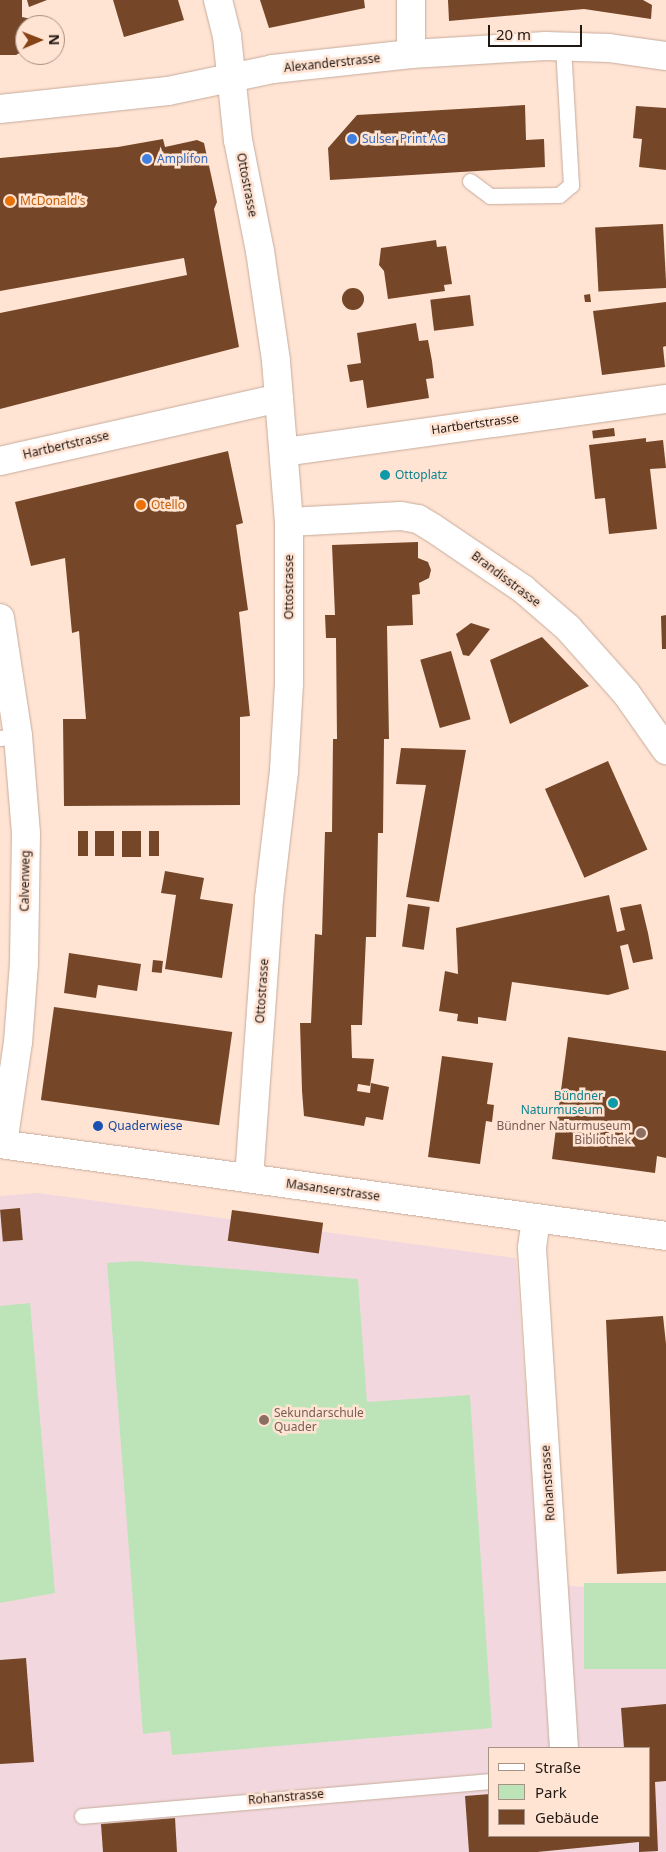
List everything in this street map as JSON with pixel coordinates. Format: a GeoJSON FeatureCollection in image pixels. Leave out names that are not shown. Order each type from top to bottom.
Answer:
{"type":"FeatureCollection","features":[{"type":"Feature","properties":{"kind":"street","name":"Ottostrasse"},"geometry":{"type":"LineString","coordinates":[[218,0],[232,77],[238,140],[260,251],[279,398],[289,522],[289,683],[284,762],[269,899],[249,1178]]}},
{"type":"Feature","properties":{"kind":"street"},"geometry":{"type":"LineString","coordinates":[[411,0],[411,54]]}},
{"type":"Feature","properties":{"kind":"street","name":"Alexanderstrasse"},"geometry":{"type":"LineString","coordinates":[[0,109],[168,91],[272,69],[411,54],[563,47],[609,48],[666,56]]}},
{"type":"Feature","properties":{"kind":"street","name":"Hartbertstrasse"},"geometry":{"type":"LineString","coordinates":[[0,461],[279,398]]}},
{"type":"Feature","properties":{"kind":"street","name":"Hartbertstrasse"},"geometry":{"type":"LineString","coordinates":[[284,452],[666,399]]}},
{"type":"Feature","properties":{"kind":"street","name":"Brandisstrasse"},"geometry":{"type":"LineString","coordinates":[[289,522],[400,516],[418,519],[433,528],[523,589],[568,628],[626,693],[666,750]]}},
{"type":"Feature","properties":{"kind":"street","name":"Calvenweg"},"geometry":{"type":"LineString","coordinates":[[0,618],[9,737],[26,834],[24,963],[18,1042],[2,1144]]}},
{"type":"Feature","properties":{"kind":"street","name":"Masanserstrasse"},"geometry":{"type":"LineString","coordinates":[[2,1144],[666,1236]]}},
{"type":"Feature","properties":{"kind":"street","name":"Rohanstrasse"},"geometry":{"type":"LineString","coordinates":[[536,1219],[532,1248],[564,1747]]}},
{"type":"Feature","properties":{"kind":"lane"},"geometry":{"type":"LineString","coordinates":[[470,181],[490,196],[559,195],[571,185],[563,47]]}},
{"type":"Feature","properties":{"kind":"lane","name":"Rohanstrasse"},"geometry":{"type":"LineString","coordinates":[[82,1816],[488,1781]]}},
{"type":"Feature","properties":{"kind":"shaded area","name":"Sekundarschule Quader"},"geometry":{"type":"Polygon","coordinates":[[[38,1193],[516,1258],[539,1583],[584,1587],[666,1583],[666,1852],[0,1852],[0,1196],[38,1193]]]}},
{"type":"Feature","properties":{"kind":"green space"},"geometry":{"type":"Polygon","coordinates":[[[134,1261],[358,1279],[367,1402],[470,1395],[492,1728],[172,1755],[170,1731],[143,1734],[107,1263],[134,1261]]]}},
{"type":"Feature","properties":{"kind":"green space"},"geometry":{"type":"Polygon","coordinates":[[[30,1303],[55,1593],[0,1603],[0,1306],[30,1303]]]}},
{"type":"Feature","properties":{"kind":"green space"},"geometry":{"type":"Polygon","coordinates":[[[584,1583],[666,1583],[666,1669],[584,1669],[584,1583]]]}},
{"type":"Feature","properties":{"kind":"building"},"geometry":{"type":"Polygon","coordinates":[[[0,0],[22,0],[22,15],[15,15],[15,55],[0,55],[0,0]]]}},
{"type":"Feature","properties":{"kind":"building"},"geometry":{"type":"Polygon","coordinates":[[[27,0],[47,0],[29,7],[27,0]]]}},
{"type":"Feature","properties":{"kind":"building"},"geometry":{"type":"Polygon","coordinates":[[[113,0],[178,0],[184,20],[124,37],[113,0]]]}},
{"type":"Feature","properties":{"kind":"building"},"geometry":{"type":"Polygon","coordinates":[[[260,0],[364,0],[365,8],[269,28],[260,0]]]}},
{"type":"Feature","properties":{"kind":"building"},"geometry":{"type":"Polygon","coordinates":[[[448,0],[643,0],[652,5],[651,19],[584,9],[449,21],[448,0]]]}},
{"type":"Feature","properties":{"kind":"building"},"geometry":{"type":"Polygon","coordinates":[[[525,105],[526,140],[544,139],[545,167],[330,180],[328,148],[357,115],[525,105]]]}},
{"type":"Feature","properties":{"kind":"building"},"geometry":{"type":"Polygon","coordinates":[[[636,106],[666,108],[666,170],[639,167],[642,139],[633,138],[636,106]]]}},
{"type":"Feature","properties":{"kind":"building"},"geometry":{"type":"Polygon","coordinates":[[[163,139],[165,147],[197,140],[204,143],[217,202],[214,209],[239,347],[0,409],[0,313],[187,275],[184,258],[0,291],[0,158],[118,147],[163,139]]]}},
{"type":"Feature","properties":{"kind":"building"},"geometry":{"type":"Polygon","coordinates":[[[663,224],[666,288],[598,291],[595,228],[663,224]]]}},
{"type":"Feature","properties":{"kind":"building"},"geometry":{"type":"Polygon","coordinates":[[[436,240],[437,247],[446,246],[452,284],[444,285],[445,291],[388,299],[384,271],[379,265],[381,248],[436,240]]]}},
{"type":"Feature","properties":{"kind":"building"},"geometry":{"type":"Polygon","coordinates":[[[353,288],[361,291],[364,299],[361,307],[353,310],[345,307],[342,299],[345,291],[353,288]]]}},
{"type":"Feature","properties":{"kind":"building"},"geometry":{"type":"Polygon","coordinates":[[[590,294],[591,302],[585,302],[584,295],[590,294]]]}},
{"type":"Feature","properties":{"kind":"building"},"geometry":{"type":"Polygon","coordinates":[[[470,295],[474,326],[434,331],[430,300],[470,295]]]}},
{"type":"Feature","properties":{"kind":"building"},"geometry":{"type":"Polygon","coordinates":[[[666,302],[666,346],[663,347],[665,367],[602,375],[593,311],[666,302]]]}},
{"type":"Feature","properties":{"kind":"building"},"geometry":{"type":"Polygon","coordinates":[[[416,323],[419,341],[428,340],[432,361],[434,378],[426,379],[429,398],[367,408],[363,380],[350,382],[347,365],[361,363],[357,333],[416,323]]]}},
{"type":"Feature","properties":{"kind":"building"},"geometry":{"type":"Polygon","coordinates":[[[614,428],[615,436],[593,439],[592,431],[614,428]]]}},
{"type":"Feature","properties":{"kind":"building"},"geometry":{"type":"Polygon","coordinates":[[[646,438],[646,442],[663,440],[666,468],[650,469],[657,529],[609,534],[605,498],[595,499],[589,445],[646,438]]]}},
{"type":"Feature","properties":{"kind":"building"},"geometry":{"type":"Polygon","coordinates":[[[228,451],[243,523],[236,525],[248,610],[239,612],[250,716],[240,717],[240,805],[64,806],[63,719],[86,719],[79,631],[72,633],[65,558],[31,566],[15,502],[228,451]]]}},
{"type":"Feature","properties":{"kind":"building"},"geometry":{"type":"Polygon","coordinates":[[[418,542],[418,558],[428,562],[431,570],[429,578],[419,583],[420,594],[412,595],[413,625],[387,626],[389,739],[384,739],[383,833],[378,833],[376,937],[366,937],[362,1025],[351,1025],[352,1058],[374,1059],[370,1086],[358,1084],[357,1091],[370,1093],[371,1083],[389,1087],[383,1120],[366,1117],[364,1126],[304,1116],[302,1091],[300,1023],[311,1023],[315,934],[322,935],[325,832],[332,832],[333,739],[337,739],[336,638],[326,638],[325,615],[335,615],[332,545],[418,542]]]}},
{"type":"Feature","properties":{"kind":"building"},"geometry":{"type":"Polygon","coordinates":[[[666,615],[666,649],[662,649],[661,616],[666,615]]]}},
{"type":"Feature","properties":{"kind":"building"},"geometry":{"type":"Polygon","coordinates":[[[471,623],[490,629],[469,656],[463,655],[456,634],[471,623]]]}},
{"type":"Feature","properties":{"kind":"building"},"geometry":{"type":"Polygon","coordinates":[[[542,637],[589,686],[510,724],[490,660],[542,637]]]}},
{"type":"Feature","properties":{"kind":"building"},"geometry":{"type":"Polygon","coordinates":[[[451,651],[471,719],[440,728],[420,660],[451,651]]]}},
{"type":"Feature","properties":{"kind":"building"},"geometry":{"type":"Polygon","coordinates":[[[401,748],[466,750],[439,902],[406,897],[426,785],[396,784],[401,748]]]}},
{"type":"Feature","properties":{"kind":"building"},"geometry":{"type":"Polygon","coordinates":[[[608,761],[647,850],[584,878],[545,789],[608,761]]]}},
{"type":"Feature","properties":{"kind":"building"},"geometry":{"type":"Polygon","coordinates":[[[78,831],[88,831],[88,856],[78,856],[78,831]]]}},
{"type":"Feature","properties":{"kind":"building"},"geometry":{"type":"Polygon","coordinates":[[[95,831],[114,831],[114,856],[95,856],[95,831]]]}},
{"type":"Feature","properties":{"kind":"building"},"geometry":{"type":"Polygon","coordinates":[[[122,831],[141,831],[141,857],[122,857],[122,831]]]}},
{"type":"Feature","properties":{"kind":"building"},"geometry":{"type":"Polygon","coordinates":[[[149,831],[159,831],[159,856],[149,856],[149,831]]]}},
{"type":"Feature","properties":{"kind":"building"},"geometry":{"type":"Polygon","coordinates":[[[165,871],[204,878],[200,899],[233,904],[222,978],[165,969],[176,895],[161,893],[165,871]]]}},
{"type":"Feature","properties":{"kind":"building"},"geometry":{"type":"Polygon","coordinates":[[[609,895],[617,932],[625,930],[620,908],[641,904],[648,933],[653,959],[633,963],[628,944],[620,946],[629,989],[608,995],[512,982],[506,1021],[478,1017],[478,1024],[457,1021],[458,1014],[439,1011],[445,971],[458,974],[456,928],[609,895]]]}},
{"type":"Feature","properties":{"kind":"building"},"geometry":{"type":"Polygon","coordinates":[[[408,904],[430,907],[424,950],[402,947],[408,904]]]}},
{"type":"Feature","properties":{"kind":"building"},"geometry":{"type":"Polygon","coordinates":[[[69,953],[141,964],[137,991],[98,985],[96,998],[64,993],[69,953]]]}},
{"type":"Feature","properties":{"kind":"building"},"geometry":{"type":"Polygon","coordinates":[[[153,960],[163,961],[162,973],[152,972],[153,960]]]}},
{"type":"Feature","properties":{"kind":"building"},"geometry":{"type":"Polygon","coordinates":[[[54,1007],[232,1032],[219,1125],[41,1100],[54,1007]]]}},
{"type":"Feature","properties":{"kind":"building","name":"Bündner Naturmuseum"},"geometry":{"type":"Polygon","coordinates":[[[568,1037],[666,1051],[666,1158],[657,1156],[655,1173],[552,1159],[568,1037]]]}},
{"type":"Feature","properties":{"kind":"building"},"geometry":{"type":"Polygon","coordinates":[[[442,1056],[493,1063],[487,1104],[494,1105],[492,1122],[486,1121],[480,1164],[428,1157],[442,1056]]]}},
{"type":"Feature","properties":{"kind":"building"},"geometry":{"type":"Polygon","coordinates":[[[20,1208],[23,1240],[3,1242],[0,1210],[20,1208]]]}},
{"type":"Feature","properties":{"kind":"building"},"geometry":{"type":"Polygon","coordinates":[[[232,1210],[323,1223],[319,1254],[228,1241],[232,1210]]]}},
{"type":"Feature","properties":{"kind":"building"},"geometry":{"type":"Polygon","coordinates":[[[663,1316],[666,1344],[666,1571],[617,1574],[606,1320],[663,1316]]]}},
{"type":"Feature","properties":{"kind":"building"},"geometry":{"type":"Polygon","coordinates":[[[26,1658],[34,1762],[0,1764],[0,1660],[26,1658]]]}},
{"type":"Feature","properties":{"kind":"building"},"geometry":{"type":"Polygon","coordinates":[[[666,1704],[666,1781],[655,1782],[658,1851],[639,1852],[639,1842],[537,1852],[469,1852],[465,1796],[488,1794],[488,1837],[651,1837],[651,1747],[624,1747],[621,1708],[666,1704]]]}},
{"type":"Feature","properties":{"kind":"building"},"geometry":{"type":"Polygon","coordinates":[[[175,1818],[177,1852],[103,1852],[101,1824],[175,1818]]]}},
{"type":"Feature","properties":{"kind":"place","name":"Sulser Print AG"},"geometry":{"type":"Point","coordinates":[352,139]}},
{"type":"Feature","properties":{"kind":"place","name":"Amplifon"},"geometry":{"type":"Point","coordinates":[147,159]}},
{"type":"Feature","properties":{"kind":"place","name":"McDonald's"},"geometry":{"type":"Point","coordinates":[10,201]}},
{"type":"Feature","properties":{"kind":"place","name":"Ottoplatz"},"geometry":{"type":"Point","coordinates":[385,475]}},
{"type":"Feature","properties":{"kind":"place","name":"Otello"},"geometry":{"type":"Point","coordinates":[141,505]}},
{"type":"Feature","properties":{"kind":"place","name":"Bündner Naturmuseum"},"geometry":{"type":"Point","coordinates":[613,1103]}},
{"type":"Feature","properties":{"kind":"place","name":"Quaderwiese"},"geometry":{"type":"Point","coordinates":[98,1126]}},
{"type":"Feature","properties":{"kind":"place","name":"Bündner Naturmuseum Bibliothek"},"geometry":{"type":"Point","coordinates":[641,1133]}},
{"type":"Feature","properties":{"kind":"place","name":"Sekundarschule Quader"},"geometry":{"type":"Point","coordinates":[264,1420]}}]}
